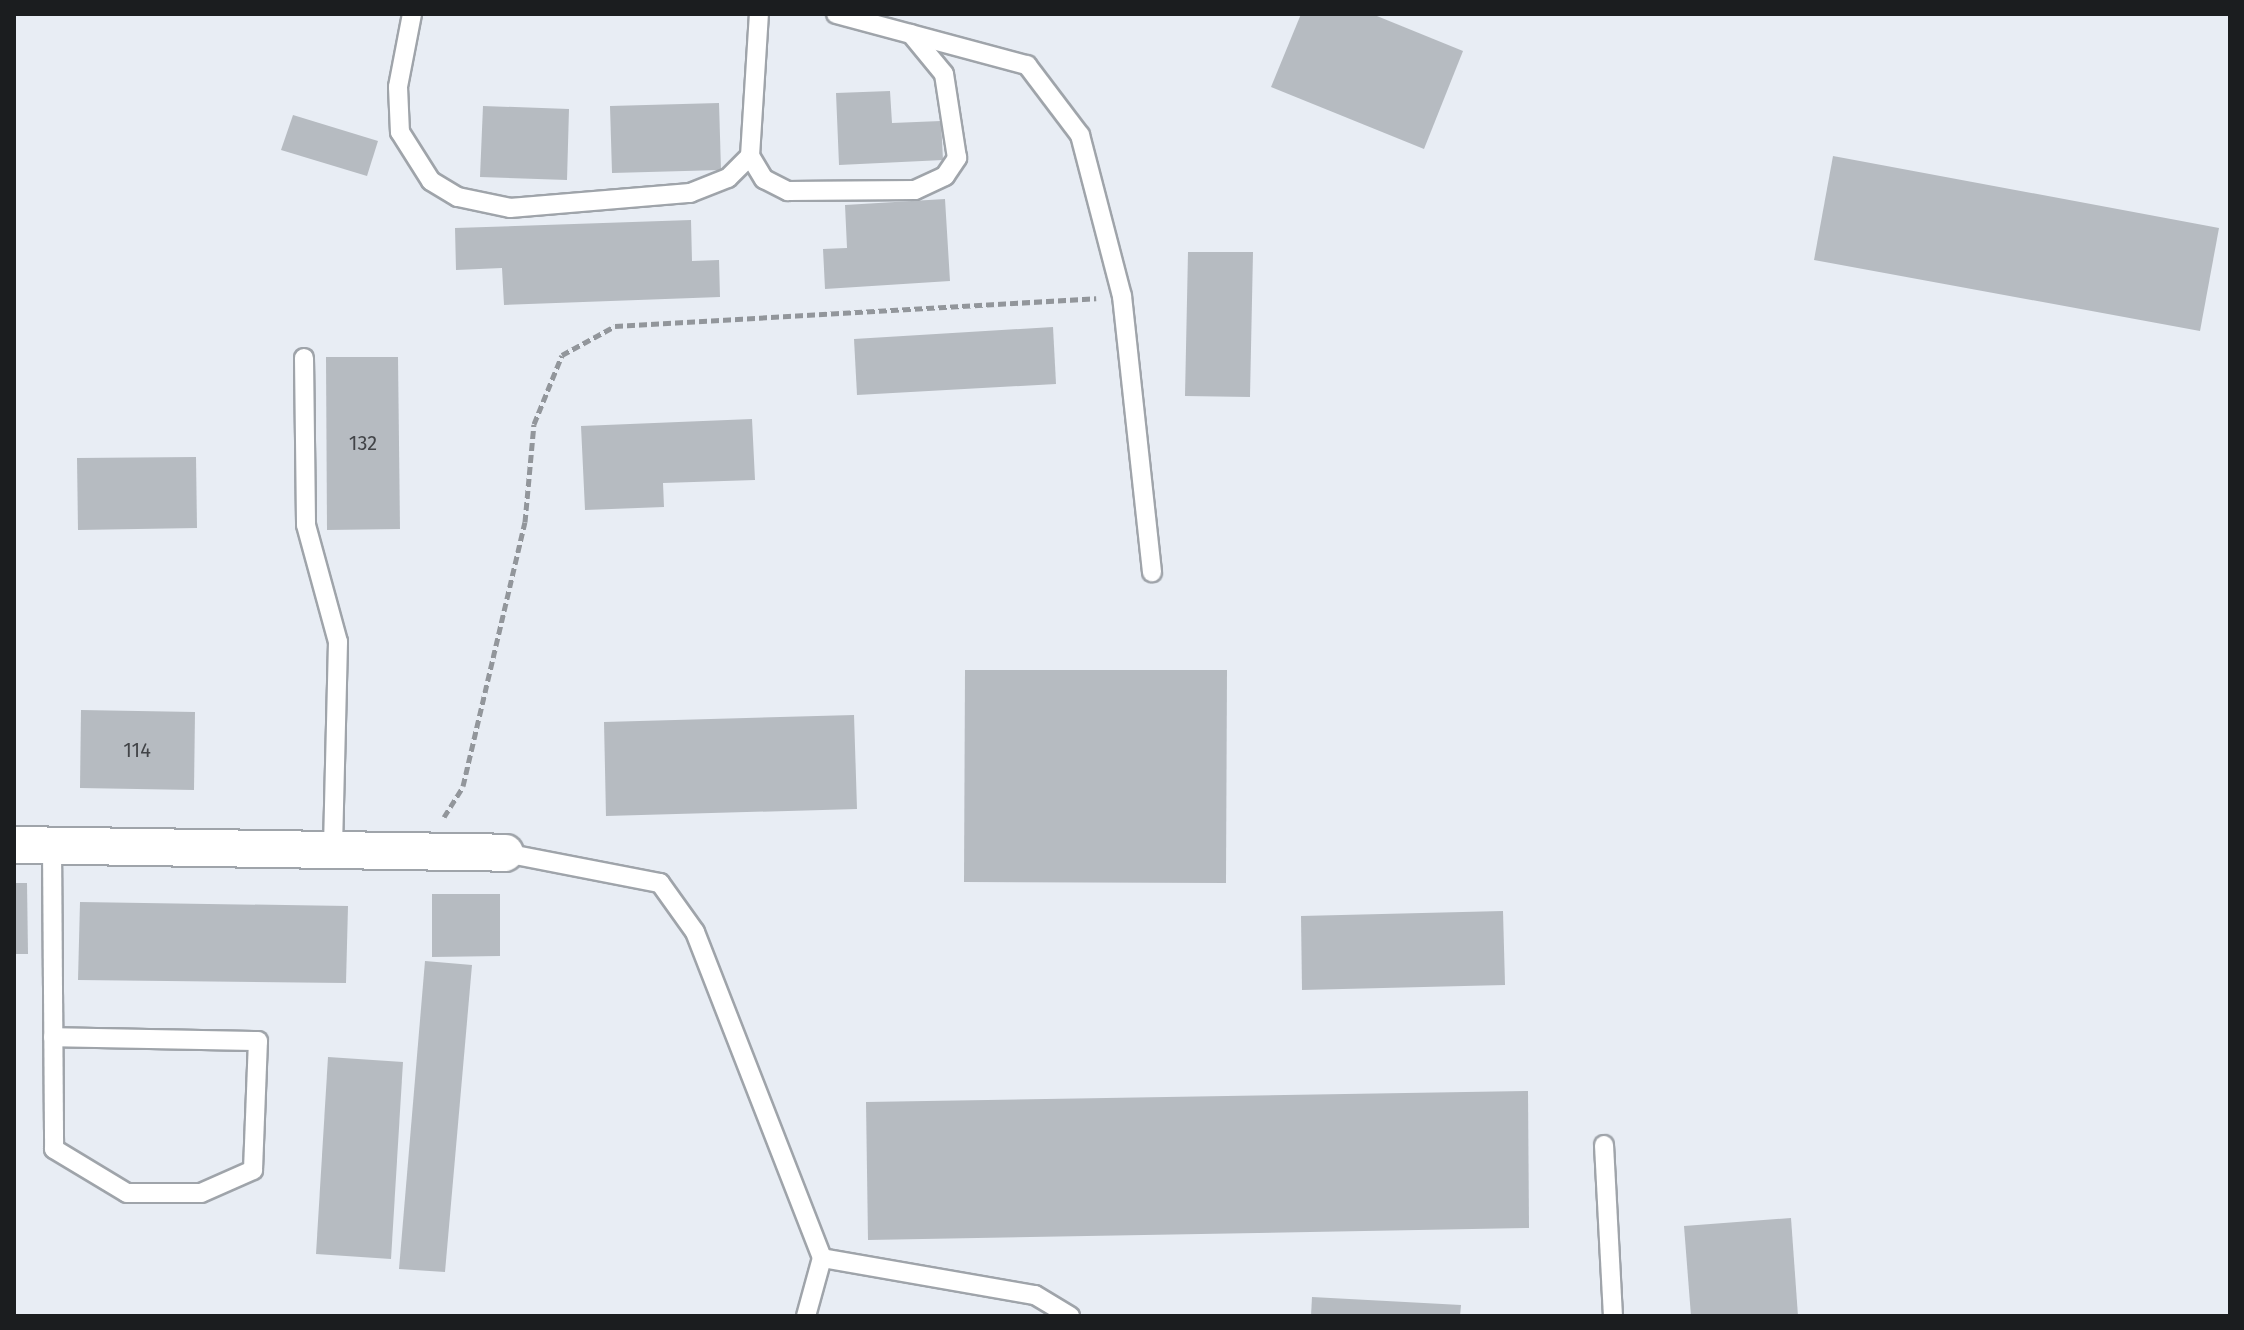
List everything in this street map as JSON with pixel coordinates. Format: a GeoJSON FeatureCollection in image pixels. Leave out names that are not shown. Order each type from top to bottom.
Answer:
{"type":"FeatureCollection","features":[{"type":"Feature","properties":{"kind":"street"},"geometry":{"type":"LineString","coordinates":[[14,845],[505,853]]}},
{"type":"Feature","properties":{"kind":"lane"},"geometry":{"type":"LineString","coordinates":[[412,14],[398,87],[400,132],[431,181],[458,197],[510,208],[690,193],[728,178],[750,156]]}},
{"type":"Feature","properties":{"kind":"lane"},"geometry":{"type":"LineString","coordinates":[[759,14],[750,156],[764,179],[788,191],[915,190],[945,176],[957,158],[944,74],[911,34]]}},
{"type":"Feature","properties":{"kind":"lane"},"geometry":{"type":"LineString","coordinates":[[836,14],[1027,65],[1080,135],[1122,296],[1152,572]]}},
{"type":"Feature","properties":{"kind":"lane"},"geometry":{"type":"LineString","coordinates":[[304,358],[306,525],[338,642],[333,851]]}},
{"type":"Feature","properties":{"kind":"lane"},"geometry":{"type":"LineString","coordinates":[[52,846],[53,1037],[54,1149],[127,1193],[201,1193],[253,1170],[258,1041],[53,1037]]}},
{"type":"Feature","properties":{"kind":"lane"},"geometry":{"type":"LineString","coordinates":[[505,853],[660,883],[718,981],[822,1258],[806,1316]]}},
{"type":"Feature","properties":{"kind":"lane"},"geometry":{"type":"LineString","coordinates":[[1604,1145],[1613,1316]]}},
{"type":"Feature","properties":{"kind":"lane"},"geometry":{"type":"LineString","coordinates":[[822,1258],[1035,1295],[1070,1316]]}},
{"type":"Feature","properties":{"kind":"path"},"geometry":{"type":"LineString","coordinates":[[423,852],[463,786],[525,522],[534,424],[562,355],[615,326],[1122,296]]}},
{"type":"Feature","properties":{"kind":"building"},"geometry":{"type":"Polygon","coordinates":[[[1301,14],[1372,14],[1463,51],[1424,149],[1271,87],[1301,14]]]}},
{"type":"Feature","properties":{"kind":"building"},"geometry":{"type":"Polygon","coordinates":[[[890,91],[892,123],[941,121],[943,160],[839,165],[836,93],[890,91]]]}},
{"type":"Feature","properties":{"kind":"building"},"geometry":{"type":"Polygon","coordinates":[[[719,103],[721,170],[612,173],[610,106],[719,103]]]}},
{"type":"Feature","properties":{"kind":"building"},"geometry":{"type":"Polygon","coordinates":[[[483,106],[569,109],[567,180],[480,177],[483,106]]]}},
{"type":"Feature","properties":{"kind":"building"},"geometry":{"type":"Polygon","coordinates":[[[293,115],[378,141],[367,176],[281,150],[293,115]]]}},
{"type":"Feature","properties":{"kind":"building"},"geometry":{"type":"Polygon","coordinates":[[[1833,156],[2219,228],[2200,331],[1814,260],[1833,156]]]}},
{"type":"Feature","properties":{"kind":"building"},"geometry":{"type":"Polygon","coordinates":[[[945,199],[950,281],[825,289],[823,249],[847,248],[845,205],[945,199]]]}},
{"type":"Feature","properties":{"kind":"building"},"geometry":{"type":"Polygon","coordinates":[[[691,220],[692,261],[719,260],[720,297],[504,305],[502,268],[456,270],[455,228],[691,220]]]}},
{"type":"Feature","properties":{"kind":"building"},"geometry":{"type":"Polygon","coordinates":[[[1188,252],[1253,252],[1250,397],[1185,396],[1188,252]]]}},
{"type":"Feature","properties":{"kind":"building"},"geometry":{"type":"Polygon","coordinates":[[[1053,327],[1056,384],[857,395],[854,339],[1053,327]]]}},
{"type":"Feature","properties":{"kind":"building"},"geometry":{"type":"Polygon","coordinates":[[[326,357],[398,357],[400,529],[327,530],[326,357]]]}},
{"type":"Feature","properties":{"kind":"building"},"geometry":{"type":"Polygon","coordinates":[[[752,419],[755,480],[663,483],[664,507],[585,510],[581,426],[752,419]]]}},
{"type":"Feature","properties":{"kind":"building"},"geometry":{"type":"Polygon","coordinates":[[[196,457],[197,528],[78,530],[77,458],[196,457]]]}},
{"type":"Feature","properties":{"kind":"building"},"geometry":{"type":"Polygon","coordinates":[[[965,670],[1227,670],[1226,883],[964,882],[965,670]]]}},
{"type":"Feature","properties":{"kind":"building"},"geometry":{"type":"Polygon","coordinates":[[[81,710],[195,712],[194,790],[80,788],[81,710]]]}},
{"type":"Feature","properties":{"kind":"building"},"geometry":{"type":"Polygon","coordinates":[[[854,715],[857,809],[606,816],[604,722],[854,715]]]}},
{"type":"Feature","properties":{"kind":"building"},"geometry":{"type":"Polygon","coordinates":[[[14,883],[27,883],[28,954],[14,954],[14,883]]]}},
{"type":"Feature","properties":{"kind":"building"},"geometry":{"type":"Polygon","coordinates":[[[432,894],[500,894],[500,956],[432,957],[432,894]]]}},
{"type":"Feature","properties":{"kind":"building"},"geometry":{"type":"Polygon","coordinates":[[[80,902],[348,906],[346,983],[78,980],[80,902]]]}},
{"type":"Feature","properties":{"kind":"building"},"geometry":{"type":"Polygon","coordinates":[[[1503,911],[1505,985],[1302,990],[1301,916],[1503,911]]]}},
{"type":"Feature","properties":{"kind":"building"},"geometry":{"type":"Polygon","coordinates":[[[425,961],[472,965],[445,1272],[399,1269],[425,961]]]}},
{"type":"Feature","properties":{"kind":"building"},"geometry":{"type":"Polygon","coordinates":[[[328,1057],[403,1062],[391,1259],[316,1254],[328,1057]]]}},
{"type":"Feature","properties":{"kind":"building"},"geometry":{"type":"Polygon","coordinates":[[[1528,1091],[1529,1228],[868,1240],[866,1102],[1528,1091]]]}},
{"type":"Feature","properties":{"kind":"building"},"geometry":{"type":"Polygon","coordinates":[[[1791,1218],[1798,1316],[1691,1316],[1684,1226],[1791,1218]]]}},
{"type":"Feature","properties":{"kind":"building"},"geometry":{"type":"Polygon","coordinates":[[[1312,1297],[1461,1305],[1460,1316],[1311,1316],[1312,1297]]]}}]}
